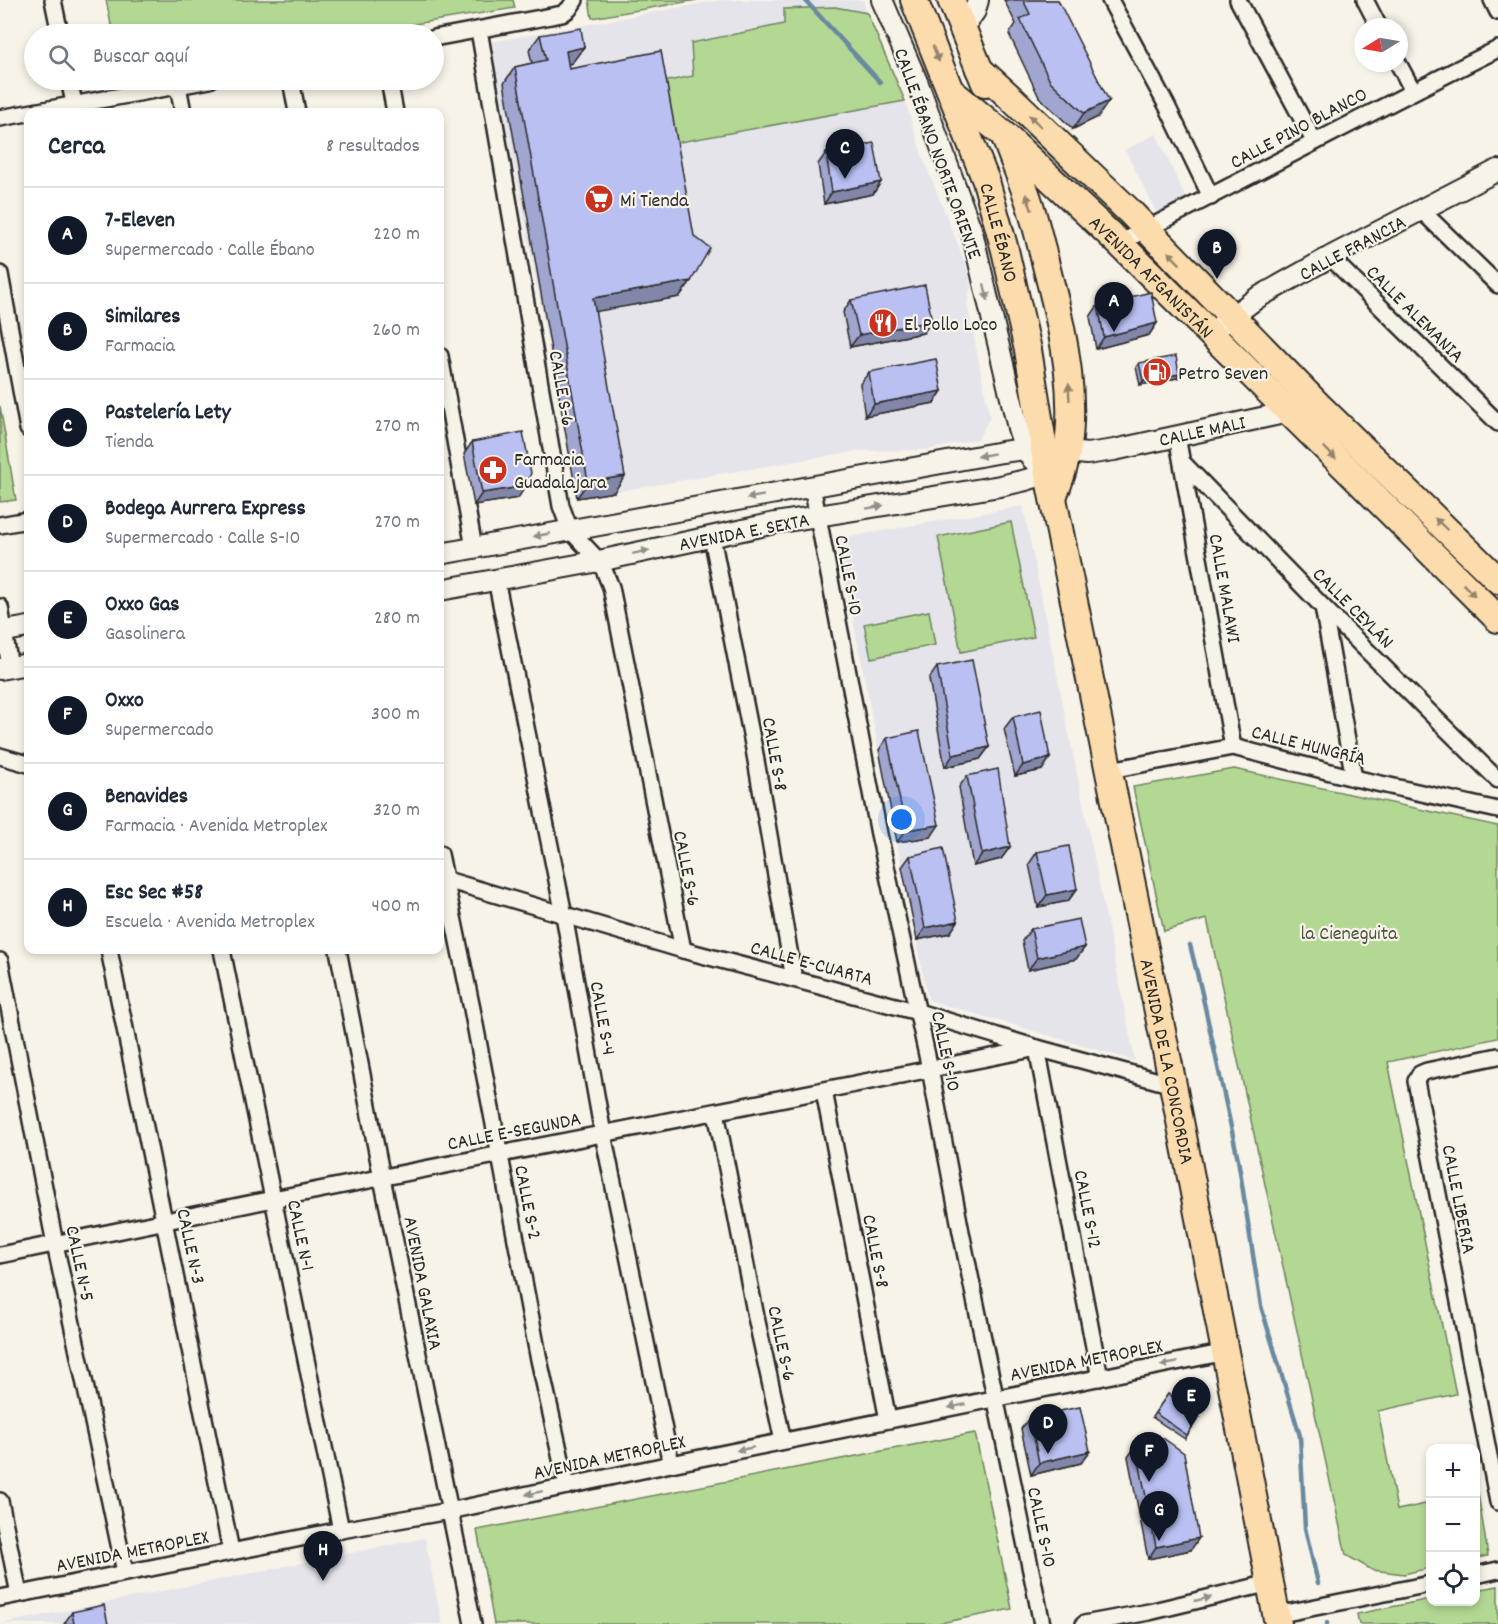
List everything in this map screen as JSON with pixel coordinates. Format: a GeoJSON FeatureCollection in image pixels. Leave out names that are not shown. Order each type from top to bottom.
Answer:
{"type":"FeatureCollection","features":[{"type":"Feature","properties":{"kind":"main road","name":"CALLE ÉBANO"},"geometry":{"type":"LineString","coordinates":[[914,0],[986,181],[1005,250],[1056,463]]}},
{"type":"Feature","properties":{"kind":"main road","name":"CALLE ÉBANO"},"geometry":{"type":"LineString","coordinates":[[951,0],[1033,213],[1058,311],[1068,375],[1070,415],[1056,463]]}},
{"type":"Feature","properties":{"kind":"main road","name":"AVENIDA AFGANISTÁN"},"geometry":{"type":"LineString","coordinates":[[979,69],[1120,203],[1318,405],[1498,580]]}},
{"type":"Feature","properties":{"kind":"main road","name":"AVENIDA AFGANISTÁN"},"geometry":{"type":"LineString","coordinates":[[951,92],[1003,134],[1119,243],[1498,619]]}},
{"type":"Feature","properties":{"kind":"main road","name":"AVENIDA DE LA CONCORDIA"},"geometry":{"type":"LineString","coordinates":[[1056,463],[1110,770],[1277,1619]]}},
{"type":"Feature","properties":{"kind":"street"},"geometry":{"type":"LineString","coordinates":[[53,0],[58,24]]}},
{"type":"Feature","properties":{"kind":"street"},"geometry":{"type":"LineString","coordinates":[[444,36],[562,14],[569,9],[574,0]]}},
{"type":"Feature","properties":{"kind":"street","name":"CALLE ÉBANO NORTE ORIENTE"},"geometry":{"type":"LineString","coordinates":[[882,0],[918,84],[972,232],[1018,428],[1056,463]]}},
{"type":"Feature","properties":{"kind":"street"},"geometry":{"type":"LineString","coordinates":[[963,28],[975,11],[978,0]]}},
{"type":"Feature","properties":{"kind":"street"},"geometry":{"type":"LineString","coordinates":[[1110,0],[1167,106],[1211,197]]}},
{"type":"Feature","properties":{"kind":"street"},"geometry":{"type":"LineString","coordinates":[[1238,0],[1314,141]]}},
{"type":"Feature","properties":{"kind":"street"},"geometry":{"type":"LineString","coordinates":[[1365,0],[1374,18]]}},
{"type":"Feature","properties":{"kind":"street"},"geometry":{"type":"LineString","coordinates":[[1492,0],[1498,12]]}},
{"type":"Feature","properties":{"kind":"street","name":"CALLE S-6"},"geometry":{"type":"LineString","coordinates":[[479,30],[561,506],[570,530],[599,561],[611,587],[682,950]]}},
{"type":"Feature","properties":{"kind":"street","name":"CALLE PINO BLANCO"},"geometry":{"type":"LineString","coordinates":[[1119,243],[1211,197],[1314,141],[1498,50]]}},
{"type":"Feature","properties":{"kind":"street"},"geometry":{"type":"LineString","coordinates":[[1403,72],[1413,91]]}},
{"type":"Feature","properties":{"kind":"street"},"geometry":{"type":"LineString","coordinates":[[71,90],[75,108],[159,90]]}},
{"type":"Feature","properties":{"kind":"street"},"geometry":{"type":"LineString","coordinates":[[179,90],[182,108]]}},
{"type":"Feature","properties":{"kind":"street"},"geometry":{"type":"LineString","coordinates":[[293,90],[296,108]]}},
{"type":"Feature","properties":{"kind":"street"},"geometry":{"type":"LineString","coordinates":[[391,90],[394,108]]}},
{"type":"Feature","properties":{"kind":"street"},"geometry":{"type":"LineString","coordinates":[[0,118],[24,115]]}},
{"type":"Feature","properties":{"kind":"street","name":"CALLE FRANCIA"},"geometry":{"type":"LineString","coordinates":[[1211,334],[1257,298],[1330,257],[1498,170]]}},
{"type":"Feature","properties":{"kind":"street"},"geometry":{"type":"LineString","coordinates":[[1421,210],[1498,285]]}},
{"type":"Feature","properties":{"kind":"street","name":"CALLE ALEMANIA"},"geometry":{"type":"LineString","coordinates":[[1330,257],[1498,423]]}},
{"type":"Feature","properties":{"kind":"street"},"geometry":{"type":"LineString","coordinates":[[0,274],[24,407]]}},
{"type":"Feature","properties":{"kind":"street"},"geometry":{"type":"LineString","coordinates":[[444,379],[474,548]]}},
{"type":"Feature","properties":{"kind":"street","name":"CALLE MALI"},"geometry":{"type":"LineString","coordinates":[[1056,463],[1318,405]]}},
{"type":"Feature","properties":{"kind":"street","name":"CALLE MALAWI"},"geometry":{"type":"LineString","coordinates":[[1177,436],[1233,747]]}},
{"type":"Feature","properties":{"kind":"street","name":"CALLE CEYLÁN"},"geometry":{"type":"LineString","coordinates":[[1182,462],[1323,607],[1498,780]]}},
{"type":"Feature","properties":{"kind":"street","name":"AVENIDA E. SEXTA"},"geometry":{"type":"LineString","coordinates":[[444,553],[813,486],[1056,463]]}},
{"type":"Feature","properties":{"kind":"street","name":"AVENIDA E. SEXTA"},"geometry":{"type":"LineString","coordinates":[[444,589],[599,561],[750,528],[1000,486],[1056,463]]}},
{"type":"Feature","properties":{"kind":"street","name":"CALLE S-10"},"geometry":{"type":"LineString","coordinates":[[813,486],[879,834],[930,1069],[961,1232],[1042,1624]]}},
{"type":"Feature","properties":{"kind":"street"},"geometry":{"type":"LineString","coordinates":[[0,525],[24,521]]}},
{"type":"Feature","properties":{"kind":"street","name":"CALLE S-8"},"geometry":{"type":"LineString","coordinates":[[712,537],[754,749],[794,979]]}},
{"type":"Feature","properties":{"kind":"street","name":"CALLE S-4"},"geometry":{"type":"LineString","coordinates":[[496,579],[564,915],[603,1134],[671,1464]]}},
{"type":"Feature","properties":{"kind":"street"},"geometry":{"type":"LineString","coordinates":[[0,607],[2,632],[13,667]]}},
{"type":"Feature","properties":{"kind":"street"},"geometry":{"type":"LineString","coordinates":[[1323,607],[1354,778]]}},
{"type":"Feature","properties":{"kind":"street"},"geometry":{"type":"LineString","coordinates":[[2,632],[24,628]]}},
{"type":"Feature","properties":{"kind":"street","name":"CALLE HUNGRÍA"},"geometry":{"type":"LineString","coordinates":[[1110,770],[1233,747],[1354,778],[1498,810]]}},
{"type":"Feature","properties":{"kind":"street"},"geometry":{"type":"LineString","coordinates":[[0,756],[24,763]]}},
{"type":"Feature","properties":{"kind":"street","name":"CALLE E-CUARTA"},"geometry":{"type":"LineString","coordinates":[[444,880],[682,950],[918,1012],[1037,1048],[1173,1085]]}},
{"type":"Feature","properties":{"kind":"street","name":"CALLE S-2"},"geometry":{"type":"LineString","coordinates":[[444,888],[471,1009],[538,1355],[567,1486]]}},
{"type":"Feature","properties":{"kind":"street","name":"CALLE N-3"},"geometry":{"type":"LineString","coordinates":[[111,954],[231,1551]]}},
{"type":"Feature","properties":{"kind":"street","name":"CALLE N-1"},"geometry":{"type":"LineString","coordinates":[[223,954],[341,1530]]}},
{"type":"Feature","properties":{"kind":"street","name":"AVENIDA GALAXIA"},"geometry":{"type":"LineString","coordinates":[[339,954],[381,1178],[473,1624]]}},
{"type":"Feature","properties":{"kind":"street","name":"CALLE N-5"},"geometry":{"type":"LineString","coordinates":[[0,961],[55,1244],[125,1572]]}},
{"type":"Feature","properties":{"kind":"street","name":"CALLE E-SEGUNDA"},"geometry":{"type":"LineString","coordinates":[[0,1255],[1037,1048]]}},
{"type":"Feature","properties":{"kind":"street","name":"CALLE S-12"},"geometry":{"type":"LineString","coordinates":[[1037,1048],[1100,1377]]}},
{"type":"Feature","properties":{"kind":"street","name":"CALLE LIBERIA"},"geometry":{"type":"LineString","coordinates":[[1498,1056],[1427,1071],[1420,1074],[1416,1080],[1498,1502]]}},
{"type":"Feature","properties":{"kind":"street","name":"CALLE S-8"},"geometry":{"type":"LineString","coordinates":[[824,1091],[888,1420]]}},
{"type":"Feature","properties":{"kind":"street","name":"CALLE S-6"},"geometry":{"type":"LineString","coordinates":[[716,1112],[783,1441]]}},
{"type":"Feature","properties":{"kind":"street","name":"AVENIDA METROPLEX"},"geometry":{"type":"LineString","coordinates":[[0,1598],[231,1551],[449,1511],[783,1441],[1226,1353]]}},
{"type":"Feature","properties":{"kind":"street"},"geometry":{"type":"LineString","coordinates":[[0,1502],[19,1594]]}},
{"type":"Feature","properties":{"kind":"street"},"geometry":{"type":"LineString","coordinates":[[1480,1574],[1498,1570]]}},
{"type":"Feature","properties":{"kind":"street"},"geometry":{"type":"LineString","coordinates":[[1084,1624],[1150,1618],[1270,1583]]}},
{"type":"Feature","properties":{"kind":"street"},"geometry":{"type":"LineString","coordinates":[[1277,1619],[1426,1585]]}},
{"type":"Feature","properties":{"kind":"shaded area"},"geometry":{"type":"Polygon","coordinates":[[[720,0],[863,0],[867,13],[835,7],[784,10],[785,24],[691,43],[694,76],[664,145],[905,101],[923,158],[967,267],[971,286],[967,303],[990,417],[978,439],[926,450],[857,451],[577,498],[491,42],[720,0]]]}},
{"type":"Feature","properties":{"kind":"shaded area"},"geometry":{"type":"Polygon","coordinates":[[[1156,134],[1186,198],[1157,213],[1125,150],[1156,134]]]}},
{"type":"Feature","properties":{"kind":"shaded area"},"geometry":{"type":"Polygon","coordinates":[[[1023,506],[1135,1061],[928,1000],[837,539],[1023,506]]]}},
{"type":"Feature","properties":{"kind":"shaded area"},"geometry":{"type":"Polygon","coordinates":[[[425,1538],[442,1624],[0,1624],[425,1538]]]}},
{"type":"Feature","properties":{"kind":"green space"},"geometry":{"type":"Polygon","coordinates":[[[106,0],[513,0],[515,8],[415,24],[111,24],[106,0]]]}},
{"type":"Feature","properties":{"kind":"green space"},"geometry":{"type":"Polygon","coordinates":[[[589,0],[697,0],[592,18],[589,0]]]}},
{"type":"Feature","properties":{"kind":"green space"},"geometry":{"type":"Polygon","coordinates":[[[835,7],[867,13],[905,101],[664,145],[653,84],[693,76],[691,43],[784,24],[784,9],[835,7]]]}},
{"type":"Feature","properties":{"kind":"green space"},"geometry":{"type":"Polygon","coordinates":[[[0,406],[16,500],[0,502],[0,406]]]}},
{"type":"Feature","properties":{"kind":"green space"},"geometry":{"type":"Polygon","coordinates":[[[1011,522],[1034,637],[961,652],[938,537],[1011,522]]]}},
{"type":"Feature","properties":{"kind":"green space"},"geometry":{"type":"Polygon","coordinates":[[[929,611],[935,645],[871,658],[864,624],[929,611]]]}},
{"type":"Feature","properties":{"kind":"green space","name":"la Cieneguita"},"geometry":{"type":"Polygon","coordinates":[[[1234,769],[1498,826],[1498,1038],[1388,1062],[1456,1394],[1378,1411],[1397,1510],[1426,1504],[1426,1569],[1404,1574],[1372,1570],[1346,1555],[1207,919],[1164,931],[1133,787],[1234,769]]]}},
{"type":"Feature","properties":{"kind":"green space"},"geometry":{"type":"Polygon","coordinates":[[[975,1433],[1012,1609],[935,1624],[494,1624],[477,1530],[975,1433]]]}},
{"type":"Feature","properties":{"kind":"green space"},"geometry":{"type":"Polygon","coordinates":[[[1480,1506],[1488,1556],[1480,1557],[1480,1506]]]}},
{"type":"Feature","properties":{"kind":"green space"},"geometry":{"type":"Polygon","coordinates":[[[1498,1586],[1498,1624],[1359,1624],[1357,1614],[1426,1600],[1426,1606],[1480,1606],[1480,1589],[1498,1586]]]}},
{"type":"Feature","properties":{"kind":"building"},"geometry":{"type":"Polygon","coordinates":[[[1023,0],[1058,0],[1109,101],[1084,113],[1050,81],[1020,19],[1030,14],[1023,0]]]}},
{"type":"Feature","properties":{"kind":"building","name":"Mi Tienda"},"geometry":{"type":"Polygon","coordinates":[[[581,28],[584,47],[566,51],[569,69],[661,51],[694,236],[710,248],[691,281],[593,298],[625,476],[588,482],[515,67],[546,60],[540,35],[581,28]]]}},
{"type":"Feature","properties":{"kind":"building"},"geometry":{"type":"Polygon","coordinates":[[[874,143],[881,182],[832,192],[826,153],[874,143]]]}},
{"type":"Feature","properties":{"kind":"building","name":"El Pollo Loco"},"geometry":{"type":"Polygon","coordinates":[[[925,285],[932,321],[859,335],[851,300],[925,285]]]}},
{"type":"Feature","properties":{"kind":"building"},"geometry":{"type":"Polygon","coordinates":[[[1151,292],[1157,323],[1104,337],[1098,305],[1151,292]]]}},
{"type":"Feature","properties":{"kind":"building","name":"Petro Seven"},"geometry":{"type":"Polygon","coordinates":[[[1176,356],[1179,374],[1143,381],[1139,363],[1176,356]]]}},
{"type":"Feature","properties":{"kind":"building"},"geometry":{"type":"Polygon","coordinates":[[[936,359],[942,391],[874,404],[869,372],[936,359]]]}},
{"type":"Feature","properties":{"kind":"building","name":"Farmacia Guadalajara"},"geometry":{"type":"Polygon","coordinates":[[[523,432],[531,473],[526,486],[482,493],[472,442],[523,432]]]}},
{"type":"Feature","properties":{"kind":"building"},"geometry":{"type":"Polygon","coordinates":[[[972,660],[989,747],[953,755],[937,667],[972,660]]]}},
{"type":"Feature","properties":{"kind":"building"},"geometry":{"type":"Polygon","coordinates":[[[1041,710],[1050,758],[1023,765],[1013,717],[1041,710]]]}},
{"type":"Feature","properties":{"kind":"building"},"geometry":{"type":"Polygon","coordinates":[[[919,731],[939,825],[906,830],[887,738],[919,731]]]}},
{"type":"Feature","properties":{"kind":"building"},"geometry":{"type":"Polygon","coordinates":[[[998,769],[1010,847],[982,854],[967,776],[998,769]]]}},
{"type":"Feature","properties":{"kind":"building"},"geometry":{"type":"Polygon","coordinates":[[[1069,846],[1077,889],[1047,895],[1037,852],[1069,846]]]}},
{"type":"Feature","properties":{"kind":"building"},"geometry":{"type":"Polygon","coordinates":[[[943,848],[958,921],[925,928],[910,856],[943,848]]]}},
{"type":"Feature","properties":{"kind":"building"},"geometry":{"type":"Polygon","coordinates":[[[1079,919],[1085,947],[1037,958],[1031,929],[1079,919]]]}},
{"type":"Feature","properties":{"kind":"building"},"geometry":{"type":"Polygon","coordinates":[[[1168,1394],[1199,1417],[1187,1435],[1155,1413],[1168,1394]]]}},
{"type":"Feature","properties":{"kind":"building"},"geometry":{"type":"Polygon","coordinates":[[[1080,1407],[1090,1451],[1039,1463],[1030,1417],[1080,1407]]]}},
{"type":"Feature","properties":{"kind":"building"},"geometry":{"type":"Polygon","coordinates":[[[1163,1438],[1184,1453],[1199,1538],[1156,1547],[1136,1446],[1163,1438]]]}},
{"type":"Feature","properties":{"kind":"building"},"geometry":{"type":"Polygon","coordinates":[[[104,1605],[108,1624],[74,1624],[72,1612],[104,1605]]]}},
{"type":"Feature","properties":{"kind":"waterway"},"geometry":{"type":"LineString","coordinates":[[805,0],[880,82]]}},
{"type":"Feature","properties":{"kind":"waterway"},"geometry":{"type":"LineString","coordinates":[[1190,945],[1238,1159],[1261,1306],[1300,1436],[1305,1528],[1318,1583]]}},
{"type":"Feature","properties":{"kind":"place","name":"Pastelería Lety"},"geometry":{"type":"Point","coordinates":[845,179]}},
{"type":"Feature","properties":{"kind":"place","name":"Mi Tienda"},"geometry":{"type":"Point","coordinates":[599,199]}},
{"type":"Feature","properties":{"kind":"place","name":"Similares"},"geometry":{"type":"Point","coordinates":[1217,279]}},
{"type":"Feature","properties":{"kind":"place","name":"El Pollo Loco"},"geometry":{"type":"Point","coordinates":[883,323]}},
{"type":"Feature","properties":{"kind":"place","name":"7-Eleven"},"geometry":{"type":"Point","coordinates":[1114,332]}},
{"type":"Feature","properties":{"kind":"place","name":"Petro Seven"},"geometry":{"type":"Point","coordinates":[1157,372]}},
{"type":"Feature","properties":{"kind":"place","name":"Farmacia Guadalajara"},"geometry":{"type":"Point","coordinates":[493,470]}},
{"type":"Feature","properties":{"kind":"place","name":"Oxxo Gas"},"geometry":{"type":"Point","coordinates":[1191,1427]}},
{"type":"Feature","properties":{"kind":"place","name":"Bodega Aurrera Express"},"geometry":{"type":"Point","coordinates":[1048,1454]}},
{"type":"Feature","properties":{"kind":"place","name":"Oxxo"},"geometry":{"type":"Point","coordinates":[1149,1482]}},
{"type":"Feature","properties":{"kind":"place","name":"Benavides"},"geometry":{"type":"Point","coordinates":[1159,1541]}},
{"type":"Feature","properties":{"kind":"place","name":"Esc Sec #58"},"geometry":{"type":"Point","coordinates":[323,1581]}}]}
